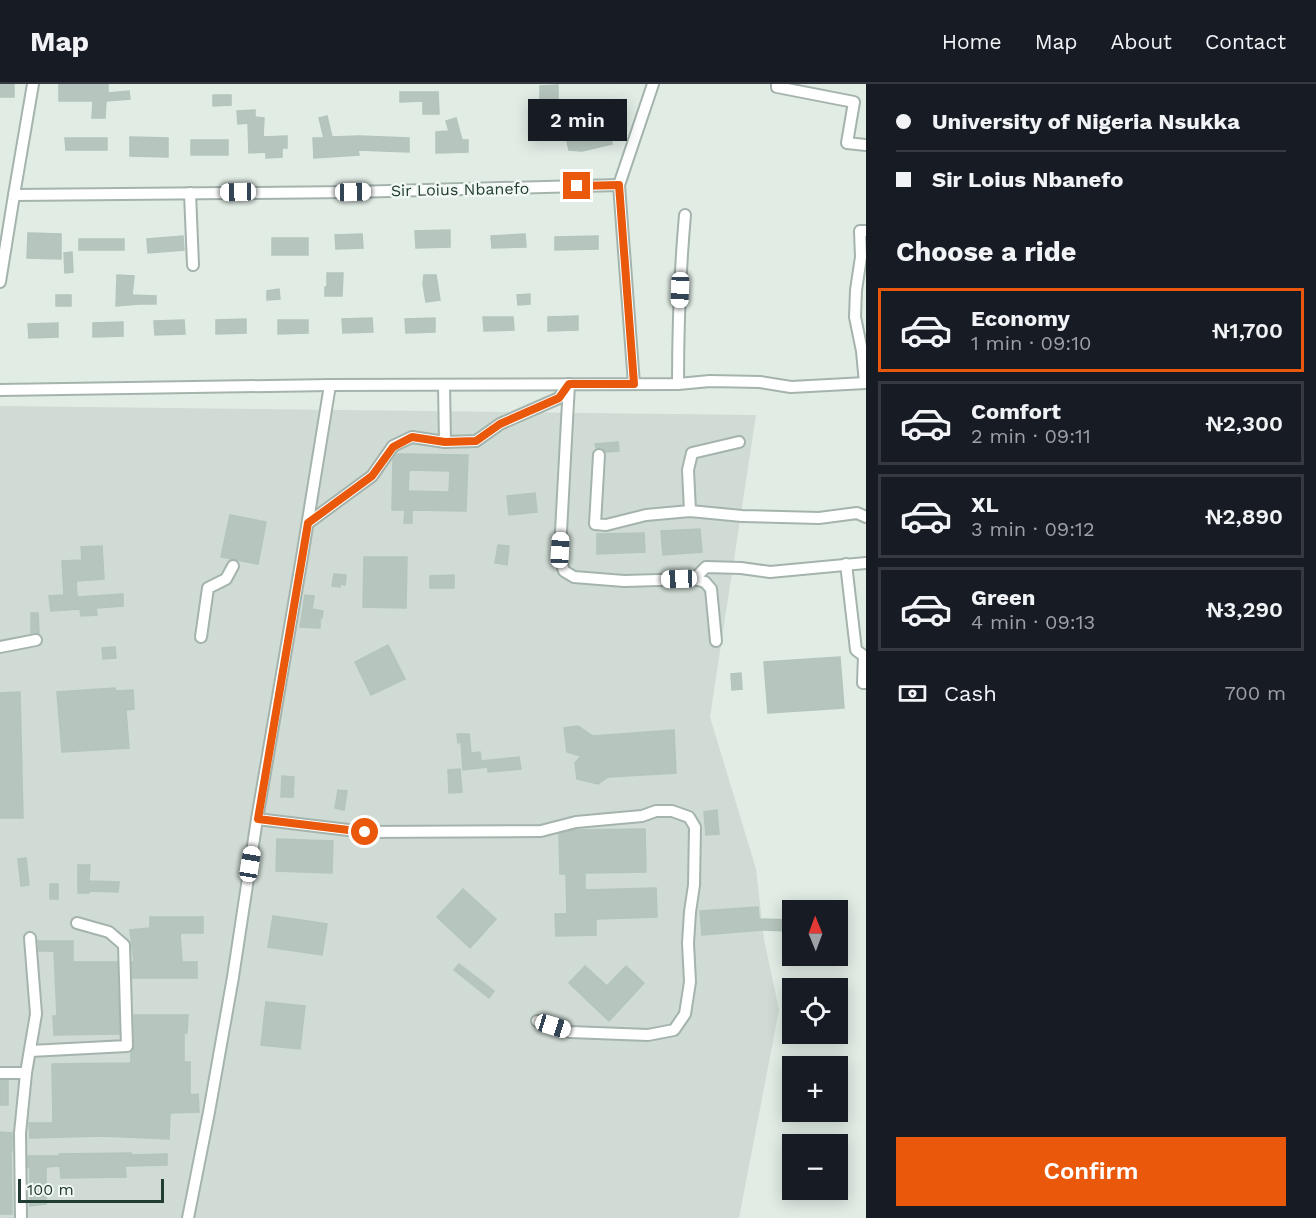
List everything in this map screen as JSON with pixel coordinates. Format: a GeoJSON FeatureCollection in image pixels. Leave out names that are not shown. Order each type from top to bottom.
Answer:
{"type":"FeatureCollection","features":[{"type":"Feature","properties":{"kind":"street"},"geometry":{"type":"LineString","coordinates":[[0,282],[33,84]]}},
{"type":"Feature","properties":{"kind":"street"},"geometry":{"type":"LineString","coordinates":[[634,384],[619,185],[653,84]]}},
{"type":"Feature","properties":{"kind":"street"},"geometry":{"type":"LineString","coordinates":[[777,84],[777,87],[854,102],[847,142],[866,145]]}},
{"type":"Feature","properties":{"kind":"street","name":"Sir Loius Nbanefo"},"geometry":{"type":"LineString","coordinates":[[14,195],[376,191],[619,185]]}},
{"type":"Feature","properties":{"kind":"street"},"geometry":{"type":"LineString","coordinates":[[190,193],[193,265]]}},
{"type":"Feature","properties":{"kind":"street"},"geometry":{"type":"LineString","coordinates":[[678,384],[680,282],[686,215]]}},
{"type":"Feature","properties":{"kind":"street"},"geometry":{"type":"LineString","coordinates":[[0,390],[330,385],[678,384],[710,381],[760,382],[791,387],[865,383],[862,351],[855,317],[861,231],[866,231]]}},
{"type":"Feature","properties":{"kind":"street"},"geometry":{"type":"LineString","coordinates":[[308,523],[372,476],[393,447],[412,437],[445,442],[476,441],[500,424],[559,398],[569,384]]}},
{"type":"Feature","properties":{"kind":"street"},"geometry":{"type":"LineString","coordinates":[[569,384],[560,550],[564,571],[574,577],[624,581],[694,579],[705,582],[711,589],[716,641]]}},
{"type":"Feature","properties":{"kind":"street"},"geometry":{"type":"LineString","coordinates":[[188,1218],[229,1000],[330,385]]}},
{"type":"Feature","properties":{"kind":"street"},"geometry":{"type":"LineString","coordinates":[[444,385],[445,442]]}},
{"type":"Feature","properties":{"kind":"street"},"geometry":{"type":"LineString","coordinates":[[690,511],[688,470],[692,453],[739,442]]}},
{"type":"Feature","properties":{"kind":"street"},"geometry":{"type":"LineString","coordinates":[[599,455],[595,524],[606,525],[646,515],[690,511],[742,516],[819,518],[857,513],[866,517]]}},
{"type":"Feature","properties":{"kind":"street"},"geometry":{"type":"LineString","coordinates":[[694,579],[706,567],[770,572],[866,563]]}},
{"type":"Feature","properties":{"kind":"street"},"geometry":{"type":"LineString","coordinates":[[846,564],[856,650],[864,656],[863,683],[866,683]]}},
{"type":"Feature","properties":{"kind":"street"},"geometry":{"type":"LineString","coordinates":[[201,637],[208,588],[226,579],[233,566]]}},
{"type":"Feature","properties":{"kind":"street"},"geometry":{"type":"LineString","coordinates":[[0,646],[36,640]]}},
{"type":"Feature","properties":{"kind":"street"},"geometry":{"type":"LineString","coordinates":[[258,819],[365,832],[389,832],[541,831],[576,822],[642,816],[656,811],[672,811],[689,817],[695,827],[694,885],[688,944],[690,982],[685,1014],[680,1022],[674,1030],[648,1035],[570,1032],[537,1021]]}},
{"type":"Feature","properties":{"kind":"street"},"geometry":{"type":"LineString","coordinates":[[30,1051],[127,1046],[124,945],[109,932],[77,923]]}},
{"type":"Feature","properties":{"kind":"street"},"geometry":{"type":"LineString","coordinates":[[21,1218],[20,1133],[26,1073],[36,1014],[30,938]]}},
{"type":"Feature","properties":{"kind":"street"},"geometry":{"type":"LineString","coordinates":[[0,1073],[26,1073]]}},
{"type":"Feature","properties":{"kind":"shaded area"},"geometry":{"type":"Polygon","coordinates":[[[0,406],[756,415],[710,717],[756,869],[764,939],[779,1010],[739,1218],[0,1218],[0,406]]]}},
{"type":"Feature","properties":{"kind":"building"},"geometry":{"type":"Polygon","coordinates":[[[0,84],[14,84],[14,97],[0,97],[0,84]]]}},
{"type":"Feature","properties":{"kind":"building"},"geometry":{"type":"Polygon","coordinates":[[[59,84],[108,84],[108,93],[129,91],[130,99],[106,101],[105,118],[92,118],[93,101],[59,101],[59,84]]]}},
{"type":"Feature","properties":{"kind":"building"},"geometry":{"type":"Polygon","coordinates":[[[558,85],[560,114],[539,116],[540,86],[558,85]]]}},
{"type":"Feature","properties":{"kind":"building"},"geometry":{"type":"Polygon","coordinates":[[[400,92],[438,92],[439,114],[423,114],[423,101],[400,102],[400,92]]]}},
{"type":"Feature","properties":{"kind":"building"},"geometry":{"type":"Polygon","coordinates":[[[213,95],[231,95],[231,105],[213,106],[213,95]]]}},
{"type":"Feature","properties":{"kind":"building"},"geometry":{"type":"Polygon","coordinates":[[[616,103],[616,115],[599,116],[598,104],[616,103]]]}},
{"type":"Feature","properties":{"kind":"building"},"geometry":{"type":"Polygon","coordinates":[[[255,110],[255,117],[264,118],[263,137],[287,136],[287,148],[282,148],[282,157],[266,158],[266,152],[249,153],[248,123],[238,124],[237,111],[255,110]]]}},
{"type":"Feature","properties":{"kind":"building"},"geometry":{"type":"Polygon","coordinates":[[[327,116],[332,137],[409,138],[409,152],[358,150],[359,155],[314,158],[313,138],[324,138],[319,118],[327,116]]]}},
{"type":"Feature","properties":{"kind":"building"},"geometry":{"type":"Polygon","coordinates":[[[456,118],[462,140],[468,140],[468,152],[436,153],[436,132],[449,131],[446,121],[456,118]]]}},
{"type":"Feature","properties":{"kind":"building"},"geometry":{"type":"Polygon","coordinates":[[[564,128],[609,131],[612,144],[582,151],[569,150],[564,128]]]}},
{"type":"Feature","properties":{"kind":"building"},"geometry":{"type":"Polygon","coordinates":[[[130,137],[168,138],[168,157],[130,156],[130,137]]]}},
{"type":"Feature","properties":{"kind":"building"},"geometry":{"type":"Polygon","coordinates":[[[65,138],[107,138],[107,150],[66,150],[65,138]]]}},
{"type":"Feature","properties":{"kind":"building"},"geometry":{"type":"Polygon","coordinates":[[[191,140],[228,140],[228,155],[191,155],[191,140]]]}},
{"type":"Feature","properties":{"kind":"building"},"geometry":{"type":"Polygon","coordinates":[[[450,230],[450,247],[416,248],[415,231],[450,230]]]}},
{"type":"Feature","properties":{"kind":"building"},"geometry":{"type":"Polygon","coordinates":[[[28,233],[61,234],[61,259],[27,258],[28,233]]]}},
{"type":"Feature","properties":{"kind":"building"},"geometry":{"type":"Polygon","coordinates":[[[362,234],[363,248],[336,249],[335,235],[362,234]]]}},
{"type":"Feature","properties":{"kind":"building"},"geometry":{"type":"Polygon","coordinates":[[[525,234],[526,247],[492,248],[491,236],[525,234]]]}},
{"type":"Feature","properties":{"kind":"building"},"geometry":{"type":"Polygon","coordinates":[[[183,236],[184,250],[148,253],[147,239],[183,236]]]}},
{"type":"Feature","properties":{"kind":"building"},"geometry":{"type":"Polygon","coordinates":[[[598,236],[598,249],[555,250],[555,237],[598,236]]]}},
{"type":"Feature","properties":{"kind":"building"},"geometry":{"type":"Polygon","coordinates":[[[272,238],[308,238],[308,255],[272,255],[272,238]]]}},
{"type":"Feature","properties":{"kind":"building"},"geometry":{"type":"Polygon","coordinates":[[[79,239],[124,239],[124,250],[79,250],[79,239]]]}},
{"type":"Feature","properties":{"kind":"building"},"geometry":{"type":"Polygon","coordinates":[[[72,252],[73,272],[65,273],[64,253],[72,252]]]}},
{"type":"Feature","properties":{"kind":"building"},"geometry":{"type":"Polygon","coordinates":[[[327,273],[343,273],[342,296],[325,296],[327,273]]]}},
{"type":"Feature","properties":{"kind":"building"},"geometry":{"type":"Polygon","coordinates":[[[117,275],[134,276],[132,295],[156,296],[156,304],[116,306],[117,275]]]}},
{"type":"Feature","properties":{"kind":"building"},"geometry":{"type":"Polygon","coordinates":[[[424,275],[436,275],[440,300],[426,302],[424,275]]]}},
{"type":"Feature","properties":{"kind":"building"},"geometry":{"type":"Polygon","coordinates":[[[279,289],[280,299],[267,300],[267,291],[279,289]]]}},
{"type":"Feature","properties":{"kind":"building"},"geometry":{"type":"Polygon","coordinates":[[[530,294],[530,304],[518,305],[517,295],[530,294]]]}},
{"type":"Feature","properties":{"kind":"building"},"geometry":{"type":"Polygon","coordinates":[[[56,295],[71,295],[71,306],[56,306],[56,295]]]}},
{"type":"Feature","properties":{"kind":"building"},"geometry":{"type":"Polygon","coordinates":[[[578,316],[578,330],[548,331],[548,317],[578,316]]]}},
{"type":"Feature","properties":{"kind":"building"},"geometry":{"type":"Polygon","coordinates":[[[483,317],[513,317],[514,330],[484,331],[483,317]]]}},
{"type":"Feature","properties":{"kind":"building"},"geometry":{"type":"Polygon","coordinates":[[[372,318],[373,332],[343,333],[342,319],[372,318]]]}},
{"type":"Feature","properties":{"kind":"building"},"geometry":{"type":"Polygon","coordinates":[[[435,318],[435,332],[406,333],[405,319],[435,318]]]}},
{"type":"Feature","properties":{"kind":"building"},"geometry":{"type":"Polygon","coordinates":[[[246,319],[246,333],[216,334],[216,320],[246,319]]]}},
{"type":"Feature","properties":{"kind":"building"},"geometry":{"type":"Polygon","coordinates":[[[184,320],[185,334],[155,335],[154,321],[184,320]]]}},
{"type":"Feature","properties":{"kind":"building"},"geometry":{"type":"Polygon","coordinates":[[[278,320],[308,320],[308,333],[278,334],[278,320]]]}},
{"type":"Feature","properties":{"kind":"building"},"geometry":{"type":"Polygon","coordinates":[[[123,322],[123,336],[93,337],[93,323],[123,322]]]}},
{"type":"Feature","properties":{"kind":"building"},"geometry":{"type":"Polygon","coordinates":[[[58,323],[58,337],[29,338],[28,324],[58,323]]]}},
{"type":"Feature","properties":{"kind":"building"},"geometry":{"type":"Polygon","coordinates":[[[618,442],[619,451],[606,452],[603,448],[596,448],[595,444],[618,442]]]}},
{"type":"Feature","properties":{"kind":"building"},"geometry":{"type":"Polygon","coordinates":[[[397,454],[468,455],[466,511],[412,510],[412,523],[404,523],[405,510],[392,510],[393,460],[397,454]],[[409,470],[408,491],[449,492],[450,471],[409,470]]]}},
{"type":"Feature","properties":{"kind":"building"},"geometry":{"type":"Polygon","coordinates":[[[535,493],[537,512],[509,515],[507,496],[535,493]]]}},
{"type":"Feature","properties":{"kind":"building"},"geometry":{"type":"Polygon","coordinates":[[[230,515],[266,522],[258,564],[221,557],[230,515]]]}},
{"type":"Feature","properties":{"kind":"building"},"geometry":{"type":"Polygon","coordinates":[[[700,529],[702,552],[663,555],[661,531],[700,529]]]}},
{"type":"Feature","properties":{"kind":"building"},"geometry":{"type":"Polygon","coordinates":[[[644,533],[645,552],[597,554],[597,534],[644,533]]]}},
{"type":"Feature","properties":{"kind":"building"},"geometry":{"type":"Polygon","coordinates":[[[498,545],[509,546],[507,565],[495,563],[498,545]]]}},
{"type":"Feature","properties":{"kind":"building"},"geometry":{"type":"Polygon","coordinates":[[[102,546],[104,579],[76,581],[77,597],[123,594],[123,606],[96,608],[97,615],[81,616],[80,609],[51,611],[49,596],[64,595],[62,561],[82,560],[81,547],[102,546]]]}},
{"type":"Feature","properties":{"kind":"building"},"geometry":{"type":"Polygon","coordinates":[[[364,557],[407,557],[406,608],[363,607],[364,557]]]}},
{"type":"Feature","properties":{"kind":"building"},"geometry":{"type":"Polygon","coordinates":[[[334,574],[346,575],[345,585],[332,586],[334,574]]]}},
{"type":"Feature","properties":{"kind":"building"},"geometry":{"type":"Polygon","coordinates":[[[454,575],[454,588],[430,588],[430,576],[454,575]]]}},
{"type":"Feature","properties":{"kind":"building"},"geometry":{"type":"Polygon","coordinates":[[[305,595],[314,596],[312,609],[323,611],[320,628],[300,627],[305,595]]]}},
{"type":"Feature","properties":{"kind":"building"},"geometry":{"type":"Polygon","coordinates":[[[31,613],[38,613],[39,633],[31,633],[31,613]]]}},
{"type":"Feature","properties":{"kind":"building"},"geometry":{"type":"Polygon","coordinates":[[[388,645],[405,679],[371,695],[355,662],[388,645]]]}},
{"type":"Feature","properties":{"kind":"building"},"geometry":{"type":"Polygon","coordinates":[[[115,647],[116,658],[103,659],[102,648],[115,647]]]}},
{"type":"Feature","properties":{"kind":"building"},"geometry":{"type":"Polygon","coordinates":[[[840,657],[844,708],[768,713],[764,662],[840,657]]]}},
{"type":"Feature","properties":{"kind":"building"},"geometry":{"type":"Polygon","coordinates":[[[741,673],[742,689],[732,690],[731,674],[741,673]]]}},
{"type":"Feature","properties":{"kind":"building"},"geometry":{"type":"Polygon","coordinates":[[[115,688],[116,691],[133,690],[134,709],[126,710],[129,748],[62,752],[57,692],[115,688]]]}},
{"type":"Feature","properties":{"kind":"building"},"geometry":{"type":"Polygon","coordinates":[[[20,692],[23,818],[0,818],[0,693],[20,692]]]}},
{"type":"Feature","properties":{"kind":"building"},"geometry":{"type":"Polygon","coordinates":[[[578,726],[593,736],[674,730],[676,773],[608,777],[598,784],[577,779],[575,763],[581,756],[567,752],[564,728],[578,726]]]}},
{"type":"Feature","properties":{"kind":"building"},"geometry":{"type":"Polygon","coordinates":[[[457,734],[469,734],[471,753],[480,752],[481,761],[519,757],[521,769],[488,772],[488,767],[463,770],[461,742],[458,743],[457,734]]]}},
{"type":"Feature","properties":{"kind":"building"},"geometry":{"type":"Polygon","coordinates":[[[460,769],[462,792],[449,793],[448,770],[460,769]]]}},
{"type":"Feature","properties":{"kind":"building"},"geometry":{"type":"Polygon","coordinates":[[[282,776],[294,777],[293,797],[281,797],[282,776]]]}},
{"type":"Feature","properties":{"kind":"building"},"geometry":{"type":"Polygon","coordinates":[[[338,790],[347,791],[344,810],[335,808],[338,790]]]}},
{"type":"Feature","properties":{"kind":"building"},"geometry":{"type":"Polygon","coordinates":[[[717,810],[719,834],[706,835],[704,812],[717,810]]]}},
{"type":"Feature","properties":{"kind":"building"},"geometry":{"type":"Polygon","coordinates":[[[645,829],[646,872],[585,873],[585,890],[656,888],[657,917],[596,919],[596,935],[556,936],[555,914],[567,914],[566,874],[560,874],[559,834],[573,830],[645,829]]]}},
{"type":"Feature","properties":{"kind":"building"},"geometry":{"type":"Polygon","coordinates":[[[277,839],[333,841],[332,873],[276,871],[277,839]]]}},
{"type":"Feature","properties":{"kind":"building"},"geometry":{"type":"Polygon","coordinates":[[[26,858],[29,885],[21,886],[18,859],[26,858]]]}},
{"type":"Feature","properties":{"kind":"building"},"geometry":{"type":"Polygon","coordinates":[[[78,865],[90,865],[89,881],[119,882],[118,892],[78,893],[78,865]]]}},
{"type":"Feature","properties":{"kind":"building"},"geometry":{"type":"Polygon","coordinates":[[[50,884],[58,884],[58,899],[50,899],[50,884]]]}},
{"type":"Feature","properties":{"kind":"building"},"geometry":{"type":"Polygon","coordinates":[[[463,889],[496,919],[470,948],[437,917],[463,889]]]}},
{"type":"Feature","properties":{"kind":"building"},"geometry":{"type":"Polygon","coordinates":[[[758,907],[759,919],[782,920],[782,931],[702,935],[700,911],[758,907]]]}},
{"type":"Feature","properties":{"kind":"building"},"geometry":{"type":"Polygon","coordinates":[[[273,916],[327,924],[322,955],[268,947],[273,916]]]}},
{"type":"Feature","properties":{"kind":"building"},"geometry":{"type":"Polygon","coordinates":[[[150,917],[203,917],[203,933],[180,933],[182,962],[197,962],[197,978],[132,978],[132,962],[134,962],[130,930],[150,928],[150,917]]]}},
{"type":"Feature","properties":{"kind":"building"},"geometry":{"type":"Polygon","coordinates":[[[38,941],[73,941],[73,962],[117,962],[119,1034],[54,1035],[53,1016],[57,1016],[54,951],[39,951],[38,941]]]}},
{"type":"Feature","properties":{"kind":"building"},"geometry":{"type":"Polygon","coordinates":[[[459,964],[494,991],[489,998],[454,970],[459,964]]]}},
{"type":"Feature","properties":{"kind":"building"},"geometry":{"type":"Polygon","coordinates":[[[585,966],[607,986],[626,966],[644,983],[609,1021],[569,983],[585,966]]]}},
{"type":"Feature","properties":{"kind":"building"},"geometry":{"type":"Polygon","coordinates":[[[266,1002],[305,1006],[300,1049],[261,1045],[266,1002]]]}},
{"type":"Feature","properties":{"kind":"building"},"geometry":{"type":"Polygon","coordinates":[[[134,1015],[188,1015],[187,1033],[184,1033],[184,1062],[190,1062],[190,1095],[198,1094],[199,1112],[170,1113],[169,1139],[102,1136],[30,1138],[29,1123],[53,1123],[52,1064],[131,1063],[131,1052],[134,1046],[134,1015]]]}},
{"type":"Feature","properties":{"kind":"building"},"geometry":{"type":"Polygon","coordinates":[[[0,1080],[8,1080],[8,1105],[0,1105],[0,1080]]]}},
{"type":"Feature","properties":{"kind":"building"},"geometry":{"type":"Polygon","coordinates":[[[0,1132],[12,1133],[12,1214],[0,1214],[0,1132]]]}},
{"type":"Feature","properties":{"kind":"building"},"geometry":{"type":"Polygon","coordinates":[[[131,1153],[131,1155],[167,1154],[167,1165],[125,1166],[126,1177],[61,1178],[60,1166],[46,1167],[46,1204],[30,1206],[28,1156],[131,1153]]]}},
{"type":"Feature","properties":{"kind":"route"},"geometry":{"type":"LineString","coordinates":[[365,832],[258,819],[308,523],[372,476],[393,447],[412,437],[445,442],[476,441],[500,424],[559,398],[569,384],[634,384],[619,185],[577,186]]}}]}
